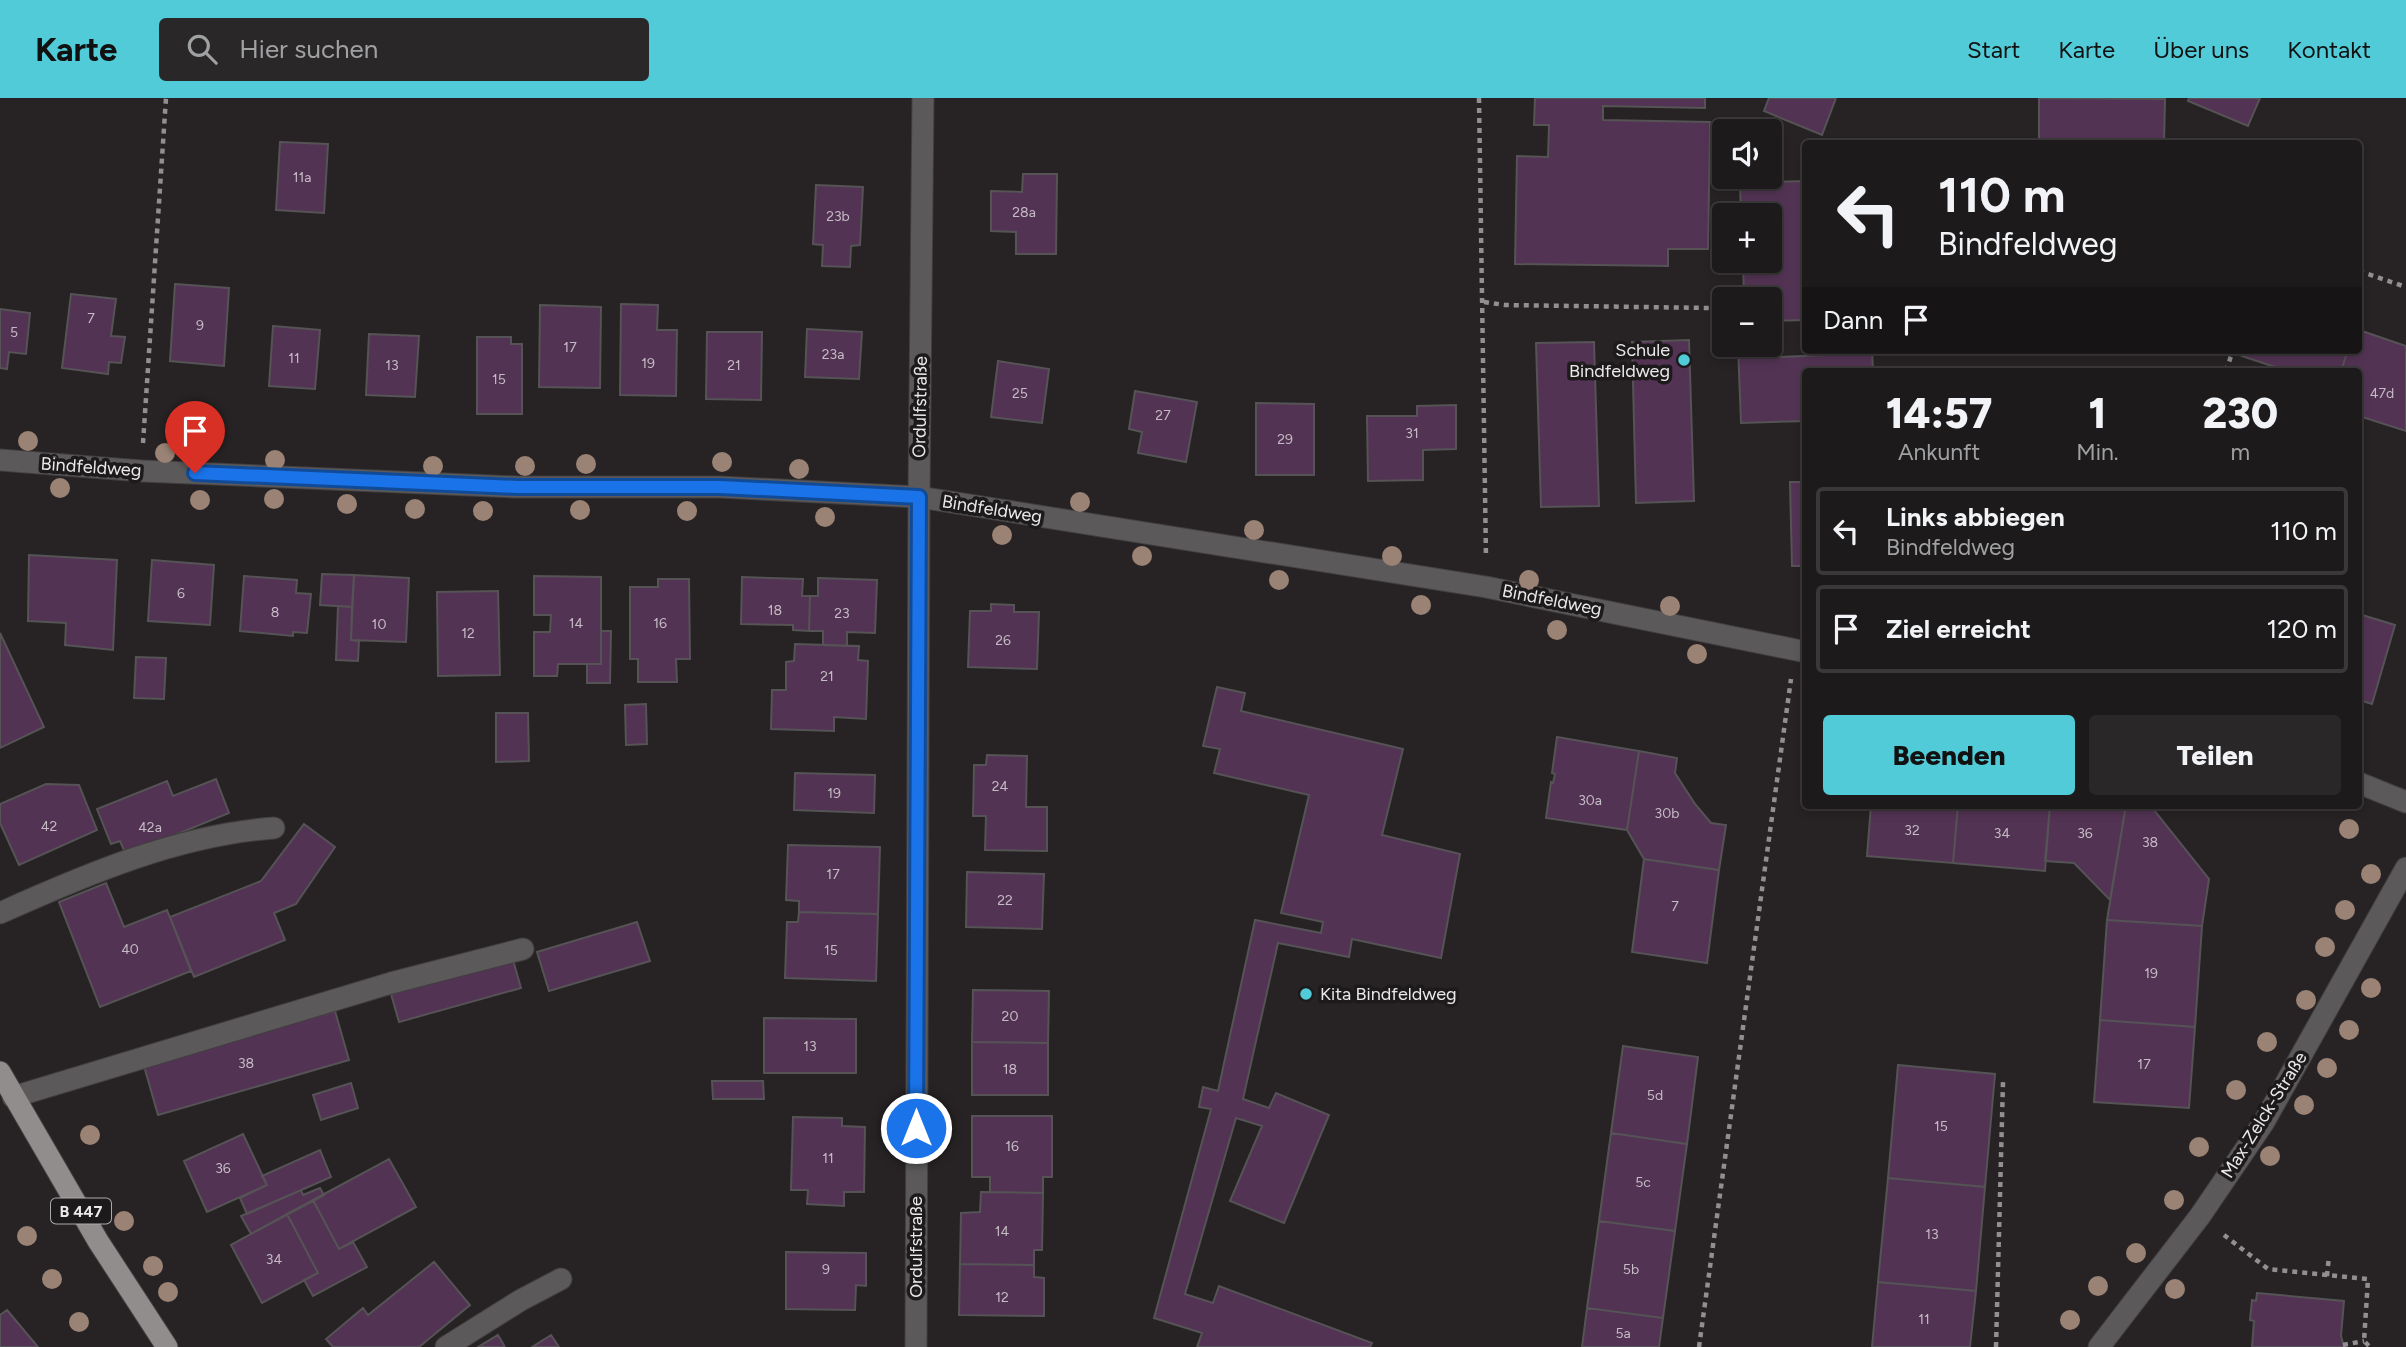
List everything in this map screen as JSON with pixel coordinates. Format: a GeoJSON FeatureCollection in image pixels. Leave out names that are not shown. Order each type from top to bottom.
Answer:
{"type":"FeatureCollection","features":[{"type":"Feature","properties":{"kind":"main road","name":"B 447"},"geometry":{"type":"LineString","coordinates":[[0,1072],[98,1241],[167,1347]]}},
{"type":"Feature","properties":{"kind":"street","name":"Ordulfstraße"},"geometry":{"type":"LineString","coordinates":[[916,1347],[923,98]]}},
{"type":"Feature","properties":{"kind":"street","name":"Bindfeldweg"},"geometry":{"type":"LineString","coordinates":[[0,460],[142,471],[517,487],[720,487],[919,497],[1486,587],[1799,660]]}},
{"type":"Feature","properties":{"kind":"street"},"geometry":{"type":"LineString","coordinates":[[2362,784],[2406,802]]}},
{"type":"Feature","properties":{"kind":"street"},"geometry":{"type":"LineString","coordinates":[[0,913],[69,882],[150,854],[242,830],[274,828]]}},
{"type":"Feature","properties":{"kind":"street","name":"Max-Zelck-Straße"},"geometry":{"type":"LineString","coordinates":[[2099,1347],[2200,1216],[2264,1122],[2406,868]]}},
{"type":"Feature","properties":{"kind":"street"},"geometry":{"type":"LineString","coordinates":[[13,1097],[391,983],[523,949]]}},
{"type":"Feature","properties":{"kind":"street"},"geometry":{"type":"LineString","coordinates":[[446,1347],[521,1300],[561,1279]]}},
{"type":"Feature","properties":{"kind":"path"},"geometry":{"type":"LineString","coordinates":[[142,471],[166,98]]}},
{"type":"Feature","properties":{"kind":"path"},"geometry":{"type":"LineString","coordinates":[[1479,98],[1486,587]]}},
{"type":"Feature","properties":{"kind":"path"},"geometry":{"type":"LineString","coordinates":[[2362,272],[2406,287]]}},
{"type":"Feature","properties":{"kind":"path"},"geometry":{"type":"LineString","coordinates":[[1484,302],[1505,305],[1711,308]]}},
{"type":"Feature","properties":{"kind":"path"},"geometry":{"type":"LineString","coordinates":[[1699,1347],[1799,660]]}},
{"type":"Feature","properties":{"kind":"path"},"geometry":{"type":"LineString","coordinates":[[1996,1347],[2003,1082]]}},
{"type":"Feature","properties":{"kind":"path"},"geometry":{"type":"LineString","coordinates":[[2200,1216],[2268,1269],[2368,1279],[2364,1341],[2370,1347]]}},
{"type":"Feature","properties":{"kind":"path"},"geometry":{"type":"LineString","coordinates":[[2327,1276],[2329,1256]]}},
{"type":"Feature","properties":{"kind":"path"},"geometry":{"type":"LineString","coordinates":[[2343,1345],[2364,1341]]}},
{"type":"Feature","properties":{"kind":"building"},"geometry":{"type":"Polygon","coordinates":[[[1535,98],[1705,98],[1705,108],[1603,106],[1603,120],[1710,122],[1708,249],[1668,249],[1668,266],[1515,264],[1517,156],[1548,157],[1549,125],[1534,125],[1535,98]]]}},
{"type":"Feature","properties":{"kind":"building"},"geometry":{"type":"Polygon","coordinates":[[[1769,98],[1836,98],[1822,135],[1764,111],[1769,98]]]}},
{"type":"Feature","properties":{"kind":"building"},"geometry":{"type":"Polygon","coordinates":[[[2039,98],[2165,99],[2164,140],[2039,140],[2039,98]]]}},
{"type":"Feature","properties":{"kind":"building"},"geometry":{"type":"Polygon","coordinates":[[[2189,98],[2260,98],[2248,126],[2188,101],[2189,98]]]}},
{"type":"Feature","properties":{"kind":"building"},"geometry":{"type":"Polygon","coordinates":[[[280,142],[328,144],[324,213],[276,210],[280,142]]]}},
{"type":"Feature","properties":{"kind":"building"},"geometry":{"type":"Polygon","coordinates":[[[1023,174],[1057,174],[1056,254],[1016,254],[1016,232],[991,231],[991,191],[1022,192],[1023,174]]]}},
{"type":"Feature","properties":{"kind":"building"},"geometry":{"type":"Polygon","coordinates":[[[1802,181],[1802,320],[1782,321],[1782,287],[1744,287],[1743,273],[1782,273],[1782,203],[1741,203],[1740,189],[1782,189],[1782,182],[1802,181]]]}},
{"type":"Feature","properties":{"kind":"building"},"geometry":{"type":"Polygon","coordinates":[[[816,185],[863,187],[860,245],[851,246],[850,267],[822,266],[823,245],[813,244],[816,185]]]}},
{"type":"Feature","properties":{"kind":"building"},"geometry":{"type":"Polygon","coordinates":[[[175,284],[229,288],[224,366],[170,361],[175,284]]]}},
{"type":"Feature","properties":{"kind":"building"},"geometry":{"type":"Polygon","coordinates":[[[71,294],[116,299],[111,336],[125,337],[121,363],[109,362],[108,374],[62,368],[71,294]]]}},
{"type":"Feature","properties":{"kind":"building"},"geometry":{"type":"Polygon","coordinates":[[[621,304],[658,305],[657,330],[677,330],[676,396],[620,395],[621,304]]]}},
{"type":"Feature","properties":{"kind":"building"},"geometry":{"type":"Polygon","coordinates":[[[540,305],[601,307],[600,388],[539,387],[540,305]]]}},
{"type":"Feature","properties":{"kind":"building"},"geometry":{"type":"Polygon","coordinates":[[[0,309],[30,313],[26,354],[9,352],[7,369],[0,368],[0,309]]]}},
{"type":"Feature","properties":{"kind":"building"},"geometry":{"type":"Polygon","coordinates":[[[273,326],[320,330],[315,389],[269,386],[273,326]]]}},
{"type":"Feature","properties":{"kind":"building"},"geometry":{"type":"Polygon","coordinates":[[[807,329],[862,332],[859,379],[805,377],[807,329]]]}},
{"type":"Feature","properties":{"kind":"building"},"geometry":{"type":"Polygon","coordinates":[[[2362,331],[2406,346],[2406,431],[2362,417],[2362,368],[2342,368],[2347,354],[2362,354],[2362,331]]]}},
{"type":"Feature","properties":{"kind":"building"},"geometry":{"type":"Polygon","coordinates":[[[707,332],[762,332],[761,400],[706,399],[707,332]]]}},
{"type":"Feature","properties":{"kind":"building"},"geometry":{"type":"Polygon","coordinates":[[[369,334],[419,336],[415,397],[366,395],[369,334]]]}},
{"type":"Feature","properties":{"kind":"building"},"geometry":{"type":"Polygon","coordinates":[[[477,337],[511,337],[511,344],[522,344],[522,414],[477,414],[477,337]]]}},
{"type":"Feature","properties":{"kind":"building"},"geometry":{"type":"Polygon","coordinates":[[[1689,340],[1694,501],[1636,503],[1632,342],[1689,340]]]}},
{"type":"Feature","properties":{"kind":"building"},"geometry":{"type":"Polygon","coordinates":[[[1594,342],[1599,506],[1541,507],[1536,343],[1594,342]]]}},
{"type":"Feature","properties":{"kind":"building"},"geometry":{"type":"Polygon","coordinates":[[[1872,354],[1873,368],[1802,368],[1802,421],[1741,423],[1738,357],[1872,354]]]}},
{"type":"Feature","properties":{"kind":"building"},"geometry":{"type":"Polygon","coordinates":[[[2347,354],[2342,368],[2278,368],[2242,356],[2347,354]]]}},
{"type":"Feature","properties":{"kind":"building"},"geometry":{"type":"Polygon","coordinates":[[[998,361],[1049,369],[1042,423],[991,417],[998,361]]]}},
{"type":"Feature","properties":{"kind":"building"},"geometry":{"type":"Polygon","coordinates":[[[1135,391],[1197,402],[1186,462],[1138,453],[1142,432],[1129,429],[1135,391]]]}},
{"type":"Feature","properties":{"kind":"building"},"geometry":{"type":"Polygon","coordinates":[[[1256,403],[1314,404],[1314,475],[1256,475],[1256,403]]]}},
{"type":"Feature","properties":{"kind":"building"},"geometry":{"type":"Polygon","coordinates":[[[1456,405],[1456,449],[1423,450],[1423,480],[1368,481],[1367,416],[1417,416],[1417,406],[1456,405]]]}},
{"type":"Feature","properties":{"kind":"building"},"geometry":{"type":"Polygon","coordinates":[[[1790,482],[1802,482],[1802,566],[1792,566],[1790,482]]]}},
{"type":"Feature","properties":{"kind":"building"},"geometry":{"type":"Polygon","coordinates":[[[29,555],[117,560],[113,650],[65,645],[66,623],[28,621],[29,555]]]}},
{"type":"Feature","properties":{"kind":"building"},"geometry":{"type":"Polygon","coordinates":[[[152,560],[214,565],[210,625],[148,621],[152,560]]]}},
{"type":"Feature","properties":{"kind":"building"},"geometry":{"type":"Polygon","coordinates":[[[322,574],[354,575],[352,607],[320,605],[322,574]]]}},
{"type":"Feature","properties":{"kind":"building"},"geometry":{"type":"Polygon","coordinates":[[[354,575],[409,578],[406,642],[351,640],[354,575]]]}},
{"type":"Feature","properties":{"kind":"building"},"geometry":{"type":"Polygon","coordinates":[[[244,576],[297,580],[296,593],[311,594],[307,633],[293,632],[293,636],[240,631],[244,576]]]}},
{"type":"Feature","properties":{"kind":"building"},"geometry":{"type":"Polygon","coordinates":[[[534,576],[601,577],[601,664],[558,664],[557,676],[534,676],[534,632],[550,632],[551,615],[534,615],[534,576]]]}},
{"type":"Feature","properties":{"kind":"building"},"geometry":{"type":"Polygon","coordinates":[[[742,577],[803,579],[802,596],[810,596],[809,631],[793,630],[793,625],[741,624],[742,577]]]}},
{"type":"Feature","properties":{"kind":"building"},"geometry":{"type":"Polygon","coordinates":[[[818,578],[877,580],[875,633],[847,632],[847,646],[823,645],[823,631],[809,631],[810,596],[818,596],[818,578]]]}},
{"type":"Feature","properties":{"kind":"building"},"geometry":{"type":"Polygon","coordinates":[[[658,579],[689,579],[690,659],[676,659],[677,682],[638,682],[638,659],[630,659],[630,587],[658,587],[658,579]]]}},
{"type":"Feature","properties":{"kind":"building"},"geometry":{"type":"Polygon","coordinates":[[[498,591],[500,675],[438,676],[437,592],[498,591]]]}},
{"type":"Feature","properties":{"kind":"building"},"geometry":{"type":"Polygon","coordinates":[[[991,604],[1014,605],[1014,612],[1039,612],[1037,669],[968,667],[970,611],[991,611],[991,604]]]}},
{"type":"Feature","properties":{"kind":"building"},"geometry":{"type":"Polygon","coordinates":[[[338,606],[352,607],[351,640],[359,641],[358,661],[336,660],[338,606]]]}},
{"type":"Feature","properties":{"kind":"building"},"geometry":{"type":"Polygon","coordinates":[[[2362,615],[2395,625],[2372,704],[2362,701],[2362,615]]]}},
{"type":"Feature","properties":{"kind":"building"},"geometry":{"type":"Polygon","coordinates":[[[601,631],[611,631],[610,683],[587,683],[587,664],[601,664],[601,631]]]}},
{"type":"Feature","properties":{"kind":"building"},"geometry":{"type":"Polygon","coordinates":[[[0,633],[44,727],[0,748],[0,633]]]}},
{"type":"Feature","properties":{"kind":"building"},"geometry":{"type":"Polygon","coordinates":[[[795,644],[859,646],[858,660],[868,661],[866,719],[834,717],[834,731],[771,729],[772,690],[786,690],[786,662],[794,661],[795,644]]]}},
{"type":"Feature","properties":{"kind":"building"},"geometry":{"type":"Polygon","coordinates":[[[136,657],[166,658],[164,699],[134,698],[136,657]]]}},
{"type":"Feature","properties":{"kind":"building"},"geometry":{"type":"Polygon","coordinates":[[[1217,687],[1245,693],[1241,711],[1403,749],[1382,835],[1460,854],[1441,958],[1352,939],[1349,957],[1278,943],[1243,1099],[1269,1108],[1276,1093],[1329,1115],[1284,1223],[1230,1201],[1262,1126],[1236,1118],[1185,1294],[1213,1303],[1219,1286],[1372,1343],[1370,1347],[1197,1347],[1202,1333],[1154,1318],[1211,1109],[1199,1107],[1203,1087],[1218,1091],[1255,920],[1321,933],[1323,922],[1281,913],[1309,795],[1214,773],[1220,749],[1203,746],[1217,687]]]}},
{"type":"Feature","properties":{"kind":"building"},"geometry":{"type":"Polygon","coordinates":[[[646,704],[647,744],[626,745],[625,705],[646,704]]]}},
{"type":"Feature","properties":{"kind":"building"},"geometry":{"type":"Polygon","coordinates":[[[496,713],[528,713],[529,761],[496,762],[496,713]]]}},
{"type":"Feature","properties":{"kind":"building"},"geometry":{"type":"Polygon","coordinates":[[[1557,737],[1639,751],[1627,830],[1546,818],[1551,782],[1553,783],[1555,774],[1552,773],[1557,737]]]}},
{"type":"Feature","properties":{"kind":"building"},"geometry":{"type":"Polygon","coordinates":[[[1639,751],[1677,758],[1675,773],[1695,804],[1711,823],[1726,825],[1719,870],[1644,859],[1627,830],[1639,751]]]}},
{"type":"Feature","properties":{"kind":"building"},"geometry":{"type":"Polygon","coordinates":[[[987,755],[1027,756],[1026,807],[1047,807],[1047,851],[985,850],[986,816],[973,816],[974,765],[986,765],[987,755]]]}},
{"type":"Feature","properties":{"kind":"building"},"geometry":{"type":"Polygon","coordinates":[[[795,773],[875,775],[874,813],[794,810],[795,773]]]}},
{"type":"Feature","properties":{"kind":"building"},"geometry":{"type":"Polygon","coordinates":[[[216,779],[229,813],[126,855],[120,841],[111,844],[97,809],[167,781],[173,796],[216,779]]]}},
{"type":"Feature","properties":{"kind":"building"},"geometry":{"type":"Polygon","coordinates":[[[46,784],[79,785],[97,830],[19,865],[0,823],[0,804],[46,784]]]}},
{"type":"Feature","properties":{"kind":"building"},"geometry":{"type":"Polygon","coordinates":[[[1871,809],[1958,809],[1953,863],[1867,856],[1871,809]]]}},
{"type":"Feature","properties":{"kind":"building"},"geometry":{"type":"Polygon","coordinates":[[[1958,809],[2050,809],[2045,871],[1953,863],[1958,809]]]}},
{"type":"Feature","properties":{"kind":"building"},"geometry":{"type":"Polygon","coordinates":[[[2050,809],[2125,809],[2110,900],[2074,863],[2045,861],[2050,809]]]}},
{"type":"Feature","properties":{"kind":"building"},"geometry":{"type":"Polygon","coordinates":[[[2125,809],[2153,809],[2209,879],[2202,926],[2107,920],[2125,809]]]}},
{"type":"Feature","properties":{"kind":"building"},"geometry":{"type":"Polygon","coordinates":[[[304,824],[335,847],[296,904],[274,913],[285,940],[194,977],[170,917],[261,881],[304,824]]]}},
{"type":"Feature","properties":{"kind":"building"},"geometry":{"type":"Polygon","coordinates":[[[788,845],[880,847],[878,914],[799,912],[799,901],[786,900],[788,845]]]}},
{"type":"Feature","properties":{"kind":"building"},"geometry":{"type":"Polygon","coordinates":[[[1644,859],[1719,870],[1707,963],[1632,952],[1644,859]]]}},
{"type":"Feature","properties":{"kind":"building"},"geometry":{"type":"Polygon","coordinates":[[[967,872],[1044,874],[1042,929],[966,927],[967,872]]]}},
{"type":"Feature","properties":{"kind":"building"},"geometry":{"type":"Polygon","coordinates":[[[106,883],[124,927],[167,910],[191,971],[100,1007],[59,902],[106,883]]]}},
{"type":"Feature","properties":{"kind":"building"},"geometry":{"type":"Polygon","coordinates":[[[799,912],[878,914],[876,981],[785,978],[787,922],[798,922],[799,912]]]}},
{"type":"Feature","properties":{"kind":"building"},"geometry":{"type":"Polygon","coordinates":[[[2107,920],[2202,926],[2195,1027],[2100,1020],[2107,920]]]}},
{"type":"Feature","properties":{"kind":"building"},"geometry":{"type":"Polygon","coordinates":[[[637,922],[650,961],[549,991],[537,952],[637,922]]]}},
{"type":"Feature","properties":{"kind":"building"},"geometry":{"type":"Polygon","coordinates":[[[513,960],[521,988],[399,1022],[391,994],[513,960]]]}},
{"type":"Feature","properties":{"kind":"building"},"geometry":{"type":"Polygon","coordinates":[[[973,990],[1049,991],[1048,1043],[972,1042],[973,990]]]}},
{"type":"Feature","properties":{"kind":"building"},"geometry":{"type":"Polygon","coordinates":[[[335,1011],[349,1060],[158,1115],[144,1066],[335,1011]]]}},
{"type":"Feature","properties":{"kind":"building"},"geometry":{"type":"Polygon","coordinates":[[[764,1018],[856,1019],[856,1073],[764,1073],[764,1018]]]}},
{"type":"Feature","properties":{"kind":"building"},"geometry":{"type":"Polygon","coordinates":[[[2100,1020],[2195,1027],[2189,1108],[2094,1102],[2100,1020]]]}},
{"type":"Feature","properties":{"kind":"building"},"geometry":{"type":"Polygon","coordinates":[[[972,1042],[1048,1043],[1048,1095],[972,1095],[972,1042]]]}},
{"type":"Feature","properties":{"kind":"building"},"geometry":{"type":"Polygon","coordinates":[[[1623,1046],[1698,1057],[1687,1144],[1611,1133],[1623,1046]]]}},
{"type":"Feature","properties":{"kind":"building"},"geometry":{"type":"Polygon","coordinates":[[[1898,1065],[1995,1074],[1985,1187],[1888,1178],[1898,1065]]]}},
{"type":"Feature","properties":{"kind":"building"},"geometry":{"type":"Polygon","coordinates":[[[712,1081],[763,1081],[764,1099],[713,1099],[712,1081]]]}},
{"type":"Feature","properties":{"kind":"building"},"geometry":{"type":"Polygon","coordinates":[[[351,1083],[358,1108],[321,1120],[313,1095],[351,1083]]]}},
{"type":"Feature","properties":{"kind":"building"},"geometry":{"type":"Polygon","coordinates":[[[972,1116],[1052,1116],[1052,1177],[1043,1177],[1043,1193],[990,1192],[990,1177],[972,1177],[972,1116]]]}},
{"type":"Feature","properties":{"kind":"building"},"geometry":{"type":"Polygon","coordinates":[[[793,1117],[842,1118],[842,1126],[865,1127],[864,1192],[844,1192],[844,1206],[807,1204],[808,1190],[791,1190],[793,1117]]]}},
{"type":"Feature","properties":{"kind":"building"},"geometry":{"type":"Polygon","coordinates":[[[1611,1133],[1687,1144],[1675,1231],[1599,1221],[1611,1133]]]}},
{"type":"Feature","properties":{"kind":"building"},"geometry":{"type":"Polygon","coordinates":[[[243,1134],[267,1185],[207,1212],[184,1161],[243,1134]]]}},
{"type":"Feature","properties":{"kind":"building"},"geometry":{"type":"Polygon","coordinates":[[[320,1150],[331,1177],[247,1214],[240,1198],[267,1185],[262,1176],[320,1150]]]}},
{"type":"Feature","properties":{"kind":"building"},"geometry":{"type":"Polygon","coordinates":[[[389,1159],[416,1207],[339,1249],[313,1200],[389,1159]]]}},
{"type":"Feature","properties":{"kind":"building"},"geometry":{"type":"Polygon","coordinates":[[[1888,1178],[1985,1187],[1976,1291],[1878,1282],[1888,1178]]]}},
{"type":"Feature","properties":{"kind":"building"},"geometry":{"type":"Polygon","coordinates":[[[320,1188],[324,1195],[251,1234],[241,1216],[301,1190],[303,1195],[320,1188]]]}},
{"type":"Feature","properties":{"kind":"building"},"geometry":{"type":"Polygon","coordinates":[[[981,1192],[1043,1193],[1042,1250],[1034,1250],[1034,1265],[960,1264],[961,1213],[980,1212],[981,1192]]]}},
{"type":"Feature","properties":{"kind":"building"},"geometry":{"type":"Polygon","coordinates":[[[313,1200],[339,1249],[353,1242],[367,1267],[313,1296],[304,1280],[318,1273],[287,1214],[313,1200]]]}},
{"type":"Feature","properties":{"kind":"building"},"geometry":{"type":"Polygon","coordinates":[[[287,1214],[318,1273],[262,1303],[231,1245],[287,1214]]]}},
{"type":"Feature","properties":{"kind":"building"},"geometry":{"type":"Polygon","coordinates":[[[1599,1221],[1675,1231],[1663,1318],[1587,1308],[1599,1221]]]}},
{"type":"Feature","properties":{"kind":"building"},"geometry":{"type":"Polygon","coordinates":[[[786,1252],[866,1253],[866,1286],[856,1285],[855,1310],[786,1309],[786,1252]]]}},
{"type":"Feature","properties":{"kind":"building"},"geometry":{"type":"Polygon","coordinates":[[[434,1262],[470,1305],[419,1347],[333,1347],[326,1339],[363,1308],[368,1315],[434,1262]]]}},
{"type":"Feature","properties":{"kind":"building"},"geometry":{"type":"Polygon","coordinates":[[[960,1264],[1034,1265],[1034,1277],[1044,1278],[1044,1316],[959,1315],[960,1264]]]}},
{"type":"Feature","properties":{"kind":"building"},"geometry":{"type":"Polygon","coordinates":[[[1878,1282],[1976,1291],[1970,1347],[1872,1347],[1878,1282]]]}},
{"type":"Feature","properties":{"kind":"building"},"geometry":{"type":"Polygon","coordinates":[[[2257,1293],[2344,1301],[2341,1336],[2344,1347],[2252,1347],[2254,1321],[2250,1320],[2252,1300],[2256,1301],[2257,1293]]]}},
{"type":"Feature","properties":{"kind":"building"},"geometry":{"type":"Polygon","coordinates":[[[1587,1308],[1663,1318],[1659,1347],[1582,1347],[1587,1308]]]}},
{"type":"Feature","properties":{"kind":"building"},"geometry":{"type":"Polygon","coordinates":[[[7,1310],[38,1347],[0,1347],[0,1315],[7,1310]]]}},
{"type":"Feature","properties":{"kind":"building"},"geometry":{"type":"Polygon","coordinates":[[[498,1335],[505,1347],[478,1347],[498,1335]]]}},
{"type":"Feature","properties":{"kind":"building"},"geometry":{"type":"Polygon","coordinates":[[[551,1335],[559,1347],[532,1347],[551,1335]]]}},
{"type":"Feature","properties":{"kind":"place","name":"Schule Bindfeldweg"},"geometry":{"type":"Point","coordinates":[1684,360]}},
{"type":"Feature","properties":{"kind":"place","name":"Kita Bindfeldweg"},"geometry":{"type":"Point","coordinates":[1306,994]}},
{"type":"Feature","properties":{"kind":"route"},"geometry":{"type":"LineString","coordinates":[[195,473],[517,487],[720,487],[919,497],[916,1128]]}}]}
